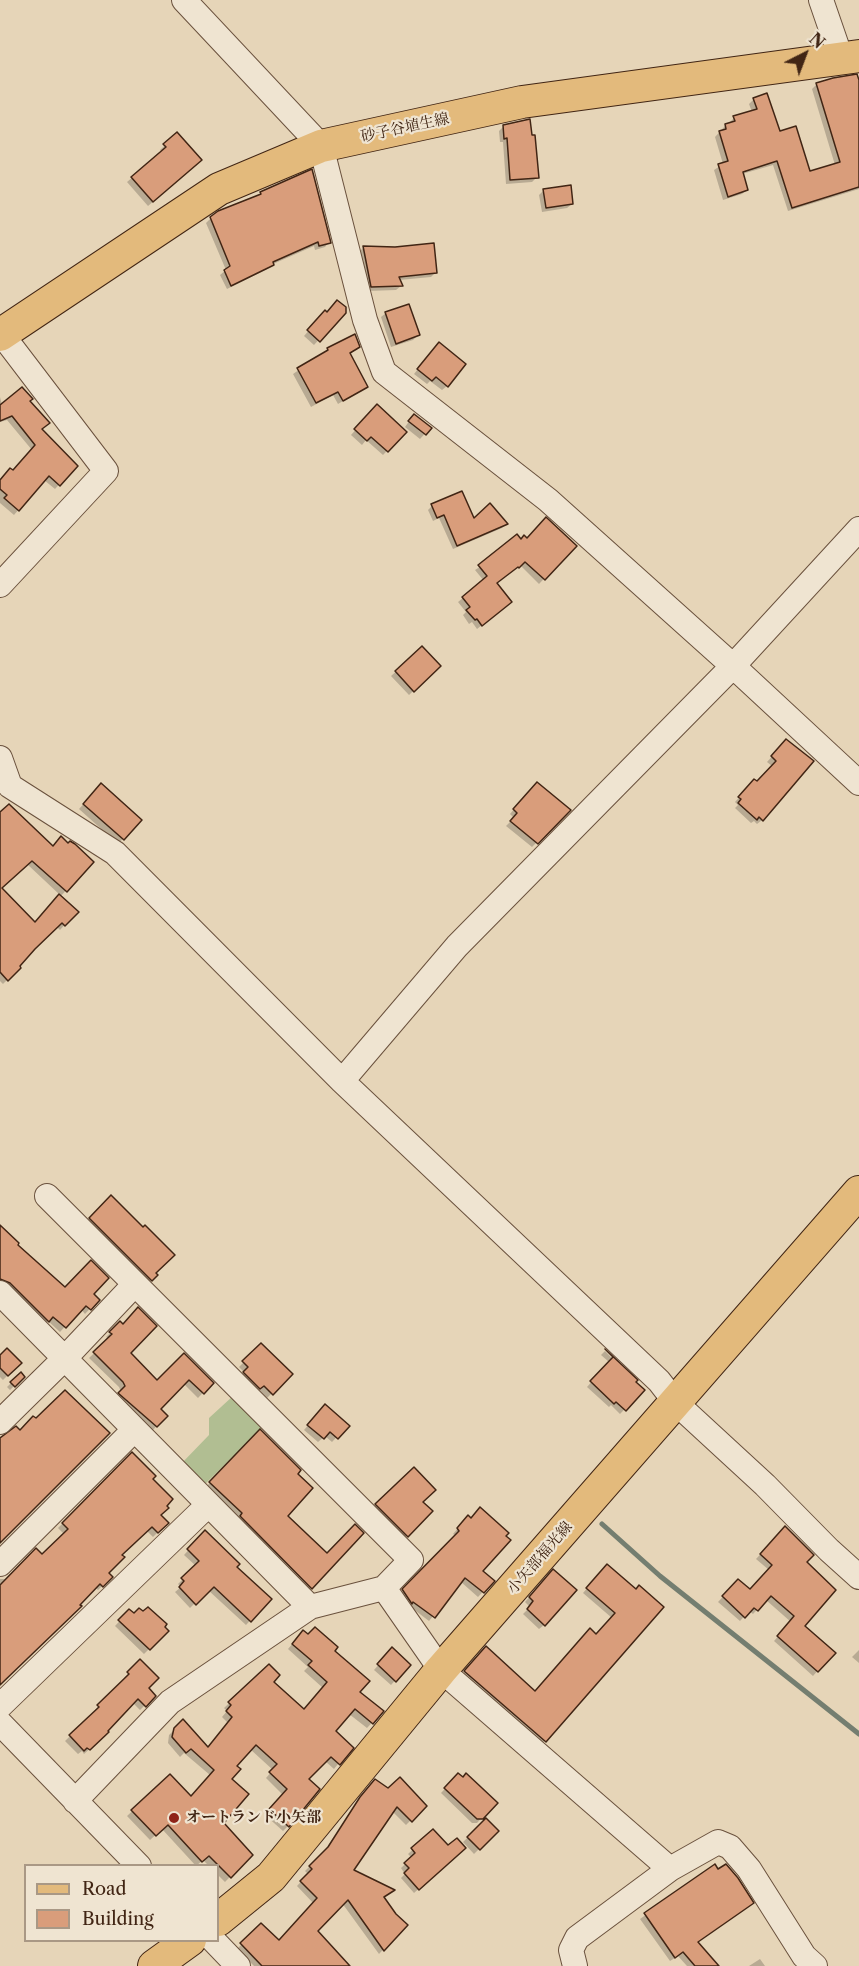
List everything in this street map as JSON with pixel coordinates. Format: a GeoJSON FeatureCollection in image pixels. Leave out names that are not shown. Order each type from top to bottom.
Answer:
{"type":"FeatureCollection","features":[{"type":"Feature","properties":{"kind":"main road","name":"砂子谷埴生線"},"geometry":{"type":"LineString","coordinates":[[0,333],[219,189],[321,146],[522,102],[850,57]]}},
{"type":"Feature","properties":{"kind":"main road","name":"小矢部福光線"},"geometry":{"type":"LineString","coordinates":[[219,1919],[271,1877],[441,1670],[859,1192]]}},
{"type":"Feature","properties":{"kind":"main road"},"geometry":{"type":"LineString","coordinates":[[154,1966],[189,1942]]}},
{"type":"Feature","properties":{"kind":"street"},"geometry":{"type":"LineString","coordinates":[[184,0],[321,146],[365,320],[384,372],[548,500],[859,783]]}},
{"type":"Feature","properties":{"kind":"street"},"geometry":{"type":"LineString","coordinates":[[821,0],[850,57]]}},
{"type":"Feature","properties":{"kind":"street"},"geometry":{"type":"LineString","coordinates":[[0,333],[106,471],[0,585]]}},
{"type":"Feature","properties":{"kind":"street"},"geometry":{"type":"LineString","coordinates":[[342,1082],[457,946],[733,666],[859,529]]}},
{"type":"Feature","properties":{"kind":"street"},"geometry":{"type":"LineString","coordinates":[[0,758],[5,791],[115,853],[342,1082],[659,1381],[676,1403],[765,1485],[859,1577]]}},
{"type":"Feature","properties":{"kind":"street"},"geometry":{"type":"LineString","coordinates":[[47,1196],[411,1560],[384,1588],[310,1607],[170,1702],[75,1801]]}},
{"type":"Feature","properties":{"kind":"street"},"geometry":{"type":"LineString","coordinates":[[0,1422],[135,1284]]}},
{"type":"Feature","properties":{"kind":"street"},"geometry":{"type":"LineString","coordinates":[[0,1293],[310,1607]]}},
{"type":"Feature","properties":{"kind":"street"},"geometry":{"type":"LineString","coordinates":[[0,1564],[135,1430]]}},
{"type":"Feature","properties":{"kind":"street"},"geometry":{"type":"LineString","coordinates":[[0,1706],[208,1505]]}},
{"type":"Feature","properties":{"kind":"street"},"geometry":{"type":"LineString","coordinates":[[384,1588],[441,1670],[670,1869]]}},
{"type":"Feature","properties":{"kind":"street"},"geometry":{"type":"LineString","coordinates":[[0,1723],[137,1864]]}},
{"type":"Feature","properties":{"kind":"street"},"geometry":{"type":"LineString","coordinates":[[575,1966],[571,1950],[577,1938],[670,1869],[718,1842],[730,1846],[749,1869],[804,1956],[815,1966]]}},
{"type":"Feature","properties":{"kind":"street"},"geometry":{"type":"LineString","coordinates":[[214,1942],[238,1966]]}},
{"type":"Feature","properties":{"kind":"green space"},"geometry":{"type":"Polygon","coordinates":[[[233,1396],[263,1427],[201,1488],[180,1465],[209,1435],[209,1418],[233,1396]]]}},
{"type":"Feature","properties":{"kind":"building"},"geometry":{"type":"Polygon","coordinates":[[[857,74],[859,80],[859,187],[792,208],[777,161],[743,172],[748,190],[728,197],[718,164],[728,161],[719,131],[726,129],[725,124],[735,121],[733,116],[757,109],[753,98],[767,93],[780,131],[796,126],[810,171],[840,162],[816,83],[857,74]]]}},
{"type":"Feature","properties":{"kind":"building"},"geometry":{"type":"Polygon","coordinates":[[[530,119],[532,135],[535,135],[539,178],[510,180],[507,138],[504,139],[503,125],[530,119]]]}},
{"type":"Feature","properties":{"kind":"building"},"geometry":{"type":"Polygon","coordinates":[[[177,132],[202,160],[153,202],[131,177],[166,147],[163,144],[177,132]]]}},
{"type":"Feature","properties":{"kind":"building"},"geometry":{"type":"Polygon","coordinates":[[[312,169],[331,243],[319,246],[318,242],[273,262],[274,265],[231,286],[224,270],[230,266],[210,217],[218,211],[261,194],[260,192],[312,169]]]}},
{"type":"Feature","properties":{"kind":"building"},"geometry":{"type":"Polygon","coordinates":[[[571,185],[573,204],[546,208],[543,189],[571,185]]]}},
{"type":"Feature","properties":{"kind":"building"},"geometry":{"type":"Polygon","coordinates":[[[434,243],[437,273],[399,277],[403,286],[371,287],[363,246],[395,247],[434,243]]]}},
{"type":"Feature","properties":{"kind":"building"},"geometry":{"type":"Polygon","coordinates":[[[337,300],[346,307],[346,313],[320,342],[307,330],[337,300]]]}},
{"type":"Feature","properties":{"kind":"building"},"geometry":{"type":"Polygon","coordinates":[[[409,304],[420,335],[396,344],[385,312],[409,304]]]}},
{"type":"Feature","properties":{"kind":"building"},"geometry":{"type":"Polygon","coordinates":[[[355,334],[360,347],[350,353],[368,387],[343,401],[338,392],[316,403],[297,368],[328,350],[327,348],[355,334]]]}},
{"type":"Feature","properties":{"kind":"building"},"geometry":{"type":"Polygon","coordinates":[[[439,342],[466,364],[448,387],[436,377],[432,381],[417,369],[439,342]]]}},
{"type":"Feature","properties":{"kind":"building"},"geometry":{"type":"Polygon","coordinates":[[[22,387],[33,399],[30,401],[50,423],[42,429],[78,466],[60,486],[49,476],[19,511],[4,498],[7,495],[0,489],[0,480],[10,468],[13,470],[35,445],[12,416],[0,421],[0,405],[22,387]]]}},
{"type":"Feature","properties":{"kind":"building"},"geometry":{"type":"Polygon","coordinates":[[[377,404],[407,432],[388,452],[371,437],[367,441],[354,429],[377,404]]]}},
{"type":"Feature","properties":{"kind":"building"},"geometry":{"type":"Polygon","coordinates":[[[414,414],[432,428],[426,435],[408,421],[414,414]]]}},
{"type":"Feature","properties":{"kind":"building"},"geometry":{"type":"Polygon","coordinates":[[[462,491],[474,518],[490,503],[508,524],[457,546],[444,515],[437,518],[431,504],[462,491]]]}},
{"type":"Feature","properties":{"kind":"building"},"geometry":{"type":"Polygon","coordinates":[[[546,517],[577,546],[545,580],[525,562],[497,583],[512,602],[482,626],[466,610],[470,607],[462,597],[487,576],[478,565],[517,534],[521,539],[524,535],[527,538],[546,517]]]}},
{"type":"Feature","properties":{"kind":"building"},"geometry":{"type":"Polygon","coordinates":[[[422,646],[441,666],[414,692],[395,671],[422,646]]]}},
{"type":"Feature","properties":{"kind":"building"},"geometry":{"type":"Polygon","coordinates":[[[786,739],[814,761],[763,821],[759,817],[757,820],[738,803],[741,799],[738,797],[754,779],[757,781],[776,761],[771,756],[786,739]]]}},
{"type":"Feature","properties":{"kind":"building"},"geometry":{"type":"Polygon","coordinates":[[[537,782],[571,810],[538,844],[510,821],[517,813],[513,809],[537,782]]]}},
{"type":"Feature","properties":{"kind":"building"},"geometry":{"type":"Polygon","coordinates":[[[101,783],[142,820],[124,840],[83,804],[101,783]]]}},
{"type":"Feature","properties":{"kind":"building"},"geometry":{"type":"Polygon","coordinates":[[[9,804],[53,846],[61,836],[68,843],[70,841],[75,844],[94,862],[67,892],[32,861],[2,888],[35,922],[59,894],[79,912],[65,926],[62,923],[35,949],[8,981],[0,972],[0,812],[9,804]]]}},
{"type":"Feature","properties":{"kind":"building"},"geometry":{"type":"Polygon","coordinates":[[[111,1195],[175,1255],[156,1273],[158,1275],[152,1281],[89,1218],[111,1195]]]}},
{"type":"Feature","properties":{"kind":"building"},"geometry":{"type":"Polygon","coordinates":[[[0,1225],[19,1243],[18,1245],[65,1287],[91,1260],[109,1278],[94,1294],[100,1300],[91,1310],[86,1306],[66,1328],[53,1317],[49,1322],[10,1283],[0,1279],[0,1225]]]}},
{"type":"Feature","properties":{"kind":"building"},"geometry":{"type":"Polygon","coordinates":[[[138,1307],[157,1326],[131,1353],[157,1380],[184,1353],[214,1383],[204,1394],[189,1380],[161,1409],[168,1416],[157,1427],[118,1393],[125,1386],[123,1382],[93,1352],[112,1334],[109,1332],[120,1321],[123,1324],[138,1307]]]}},
{"type":"Feature","properties":{"kind":"building"},"geometry":{"type":"Polygon","coordinates":[[[261,1343],[293,1374],[273,1395],[264,1386],[260,1389],[243,1372],[248,1367],[242,1361],[261,1343]]]}},
{"type":"Feature","properties":{"kind":"building"},"geometry":{"type":"Polygon","coordinates":[[[7,1348],[22,1363],[8,1376],[0,1368],[0,1355],[7,1348]]]}},
{"type":"Feature","properties":{"kind":"building"},"geometry":{"type":"Polygon","coordinates":[[[605,1349],[638,1380],[636,1382],[645,1390],[626,1411],[616,1402],[614,1404],[590,1381],[613,1357],[605,1349]]]}},
{"type":"Feature","properties":{"kind":"building"},"geometry":{"type":"Polygon","coordinates":[[[21,1372],[25,1377],[15,1387],[10,1382],[21,1372]]]}},
{"type":"Feature","properties":{"kind":"building"},"geometry":{"type":"Polygon","coordinates":[[[65,1390],[110,1433],[0,1543],[0,1438],[16,1426],[20,1430],[33,1416],[36,1418],[65,1390]]]}},
{"type":"Feature","properties":{"kind":"building"},"geometry":{"type":"Polygon","coordinates":[[[325,1404],[350,1426],[338,1439],[330,1432],[324,1439],[307,1425],[325,1404]]]}},
{"type":"Feature","properties":{"kind":"building"},"geometry":{"type":"Polygon","coordinates":[[[260,1429],[301,1470],[298,1474],[313,1488],[288,1516],[327,1553],[355,1524],[364,1533],[312,1589],[240,1516],[242,1513],[209,1482],[260,1429]]]}},
{"type":"Feature","properties":{"kind":"building"},"geometry":{"type":"Polygon","coordinates":[[[132,1452],[156,1476],[153,1479],[173,1499],[167,1506],[169,1508],[161,1515],[169,1523],[158,1533],[152,1527],[122,1555],[125,1557],[109,1573],[113,1577],[103,1587],[100,1584],[80,1605],[82,1606],[0,1685],[0,1585],[36,1548],[42,1554],[68,1529],[62,1523],[132,1452]]]}},
{"type":"Feature","properties":{"kind":"building"},"geometry":{"type":"Polygon","coordinates":[[[414,1467],[436,1490],[423,1502],[433,1511],[408,1537],[375,1504],[414,1467]]]}},
{"type":"Feature","properties":{"kind":"building"},"geometry":{"type":"Polygon","coordinates":[[[480,1507],[509,1533],[506,1536],[511,1540],[483,1571],[495,1581],[484,1593],[465,1578],[435,1618],[413,1602],[412,1604],[402,1589],[459,1531],[457,1528],[468,1515],[471,1518],[480,1507]]]}},
{"type":"Feature","properties":{"kind":"building"},"geometry":{"type":"Polygon","coordinates":[[[785,1526],[814,1555],[807,1562],[836,1590],[805,1626],[836,1653],[818,1672],[777,1636],[794,1616],[771,1596],[758,1611],[754,1608],[745,1618],[722,1596],[738,1579],[750,1589],[772,1565],[760,1554],[785,1526]]]}},
{"type":"Feature","properties":{"kind":"building"},"geometry":{"type":"Polygon","coordinates":[[[205,1530],[240,1564],[237,1567],[272,1599],[251,1622],[214,1587],[196,1605],[179,1587],[184,1581],[181,1578],[199,1561],[187,1549],[205,1530]]]}},
{"type":"Feature","properties":{"kind":"building"},"geometry":{"type":"Polygon","coordinates":[[[607,1564],[636,1589],[639,1585],[664,1607],[546,1742],[464,1671],[486,1646],[535,1691],[590,1628],[596,1634],[615,1613],[586,1588],[607,1564]]]}},
{"type":"Feature","properties":{"kind":"building"},"geometry":{"type":"Polygon","coordinates":[[[553,1569],[577,1590],[545,1626],[527,1609],[533,1601],[529,1597],[553,1569]]]}},
{"type":"Feature","properties":{"kind":"building"},"geometry":{"type":"Polygon","coordinates":[[[148,1607],[167,1624],[165,1627],[169,1631],[150,1650],[118,1620],[129,1609],[134,1613],[139,1608],[143,1611],[148,1607]]]}},
{"type":"Feature","properties":{"kind":"building"},"geometry":{"type":"Polygon","coordinates":[[[315,1627],[338,1647],[335,1651],[370,1681],[360,1692],[384,1711],[373,1724],[355,1709],[336,1731],[354,1748],[340,1765],[331,1757],[309,1779],[320,1789],[289,1827],[269,1809],[287,1789],[269,1772],[277,1764],[256,1745],[237,1766],[241,1769],[232,1779],[249,1794],[224,1823],[253,1855],[231,1878],[209,1856],[202,1862],[168,1825],[156,1836],[131,1810],[170,1774],[191,1796],[214,1770],[191,1749],[186,1753],[172,1737],[174,1728],[183,1719],[208,1747],[232,1717],[226,1711],[231,1705],[228,1702],[269,1664],[280,1675],[274,1682],[304,1709],[327,1682],[308,1665],[312,1661],[292,1644],[303,1630],[308,1634],[315,1627]]]}},
{"type":"Feature","properties":{"kind":"building"},"geometry":{"type":"Polygon","coordinates":[[[392,1647],[411,1665],[396,1682],[377,1664],[392,1647]]]}},
{"type":"Feature","properties":{"kind":"building"},"geometry":{"type":"Polygon","coordinates":[[[140,1659],[159,1678],[149,1688],[156,1696],[146,1707],[138,1699],[109,1732],[90,1750],[87,1748],[84,1751],[69,1735],[99,1707],[97,1705],[129,1674],[127,1672],[140,1659]]]}},
{"type":"Feature","properties":{"kind":"building"},"geometry":{"type":"Polygon","coordinates":[[[458,1773],[463,1777],[466,1773],[498,1803],[483,1819],[477,1819],[444,1788],[458,1773]]]}},
{"type":"Feature","properties":{"kind":"building"},"geometry":{"type":"Polygon","coordinates":[[[400,1777],[427,1806],[412,1822],[397,1807],[354,1870],[395,1890],[384,1897],[396,1914],[408,1925],[384,1951],[348,1900],[318,1931],[350,1966],[262,1966],[240,1943],[261,1923],[279,1940],[317,1898],[300,1881],[312,1869],[309,1866],[328,1847],[360,1797],[375,1779],[388,1788],[400,1777]]]}},
{"type":"Feature","properties":{"kind":"building"},"geometry":{"type":"Polygon","coordinates":[[[486,1818],[499,1831],[480,1850],[467,1837],[486,1818]]]}},
{"type":"Feature","properties":{"kind":"building"},"geometry":{"type":"Polygon","coordinates":[[[433,1829],[448,1845],[457,1838],[466,1848],[419,1890],[404,1873],[409,1868],[404,1863],[415,1853],[411,1848],[433,1829]]]}},
{"type":"Feature","properties":{"kind":"building"},"geometry":{"type":"Polygon","coordinates":[[[715,1864],[718,1869],[726,1864],[754,1903],[698,1942],[719,1966],[695,1966],[683,1952],[675,1958],[644,1913],[715,1864]]]}},
{"type":"Feature","properties":{"kind":"waterway"},"geometry":{"type":"LineString","coordinates":[[602,1524],[660,1576],[859,1734]]}},
{"type":"Feature","properties":{"kind":"place","name":"オートランド小矢部"},"geometry":{"type":"Point","coordinates":[174,1818]}}]}
